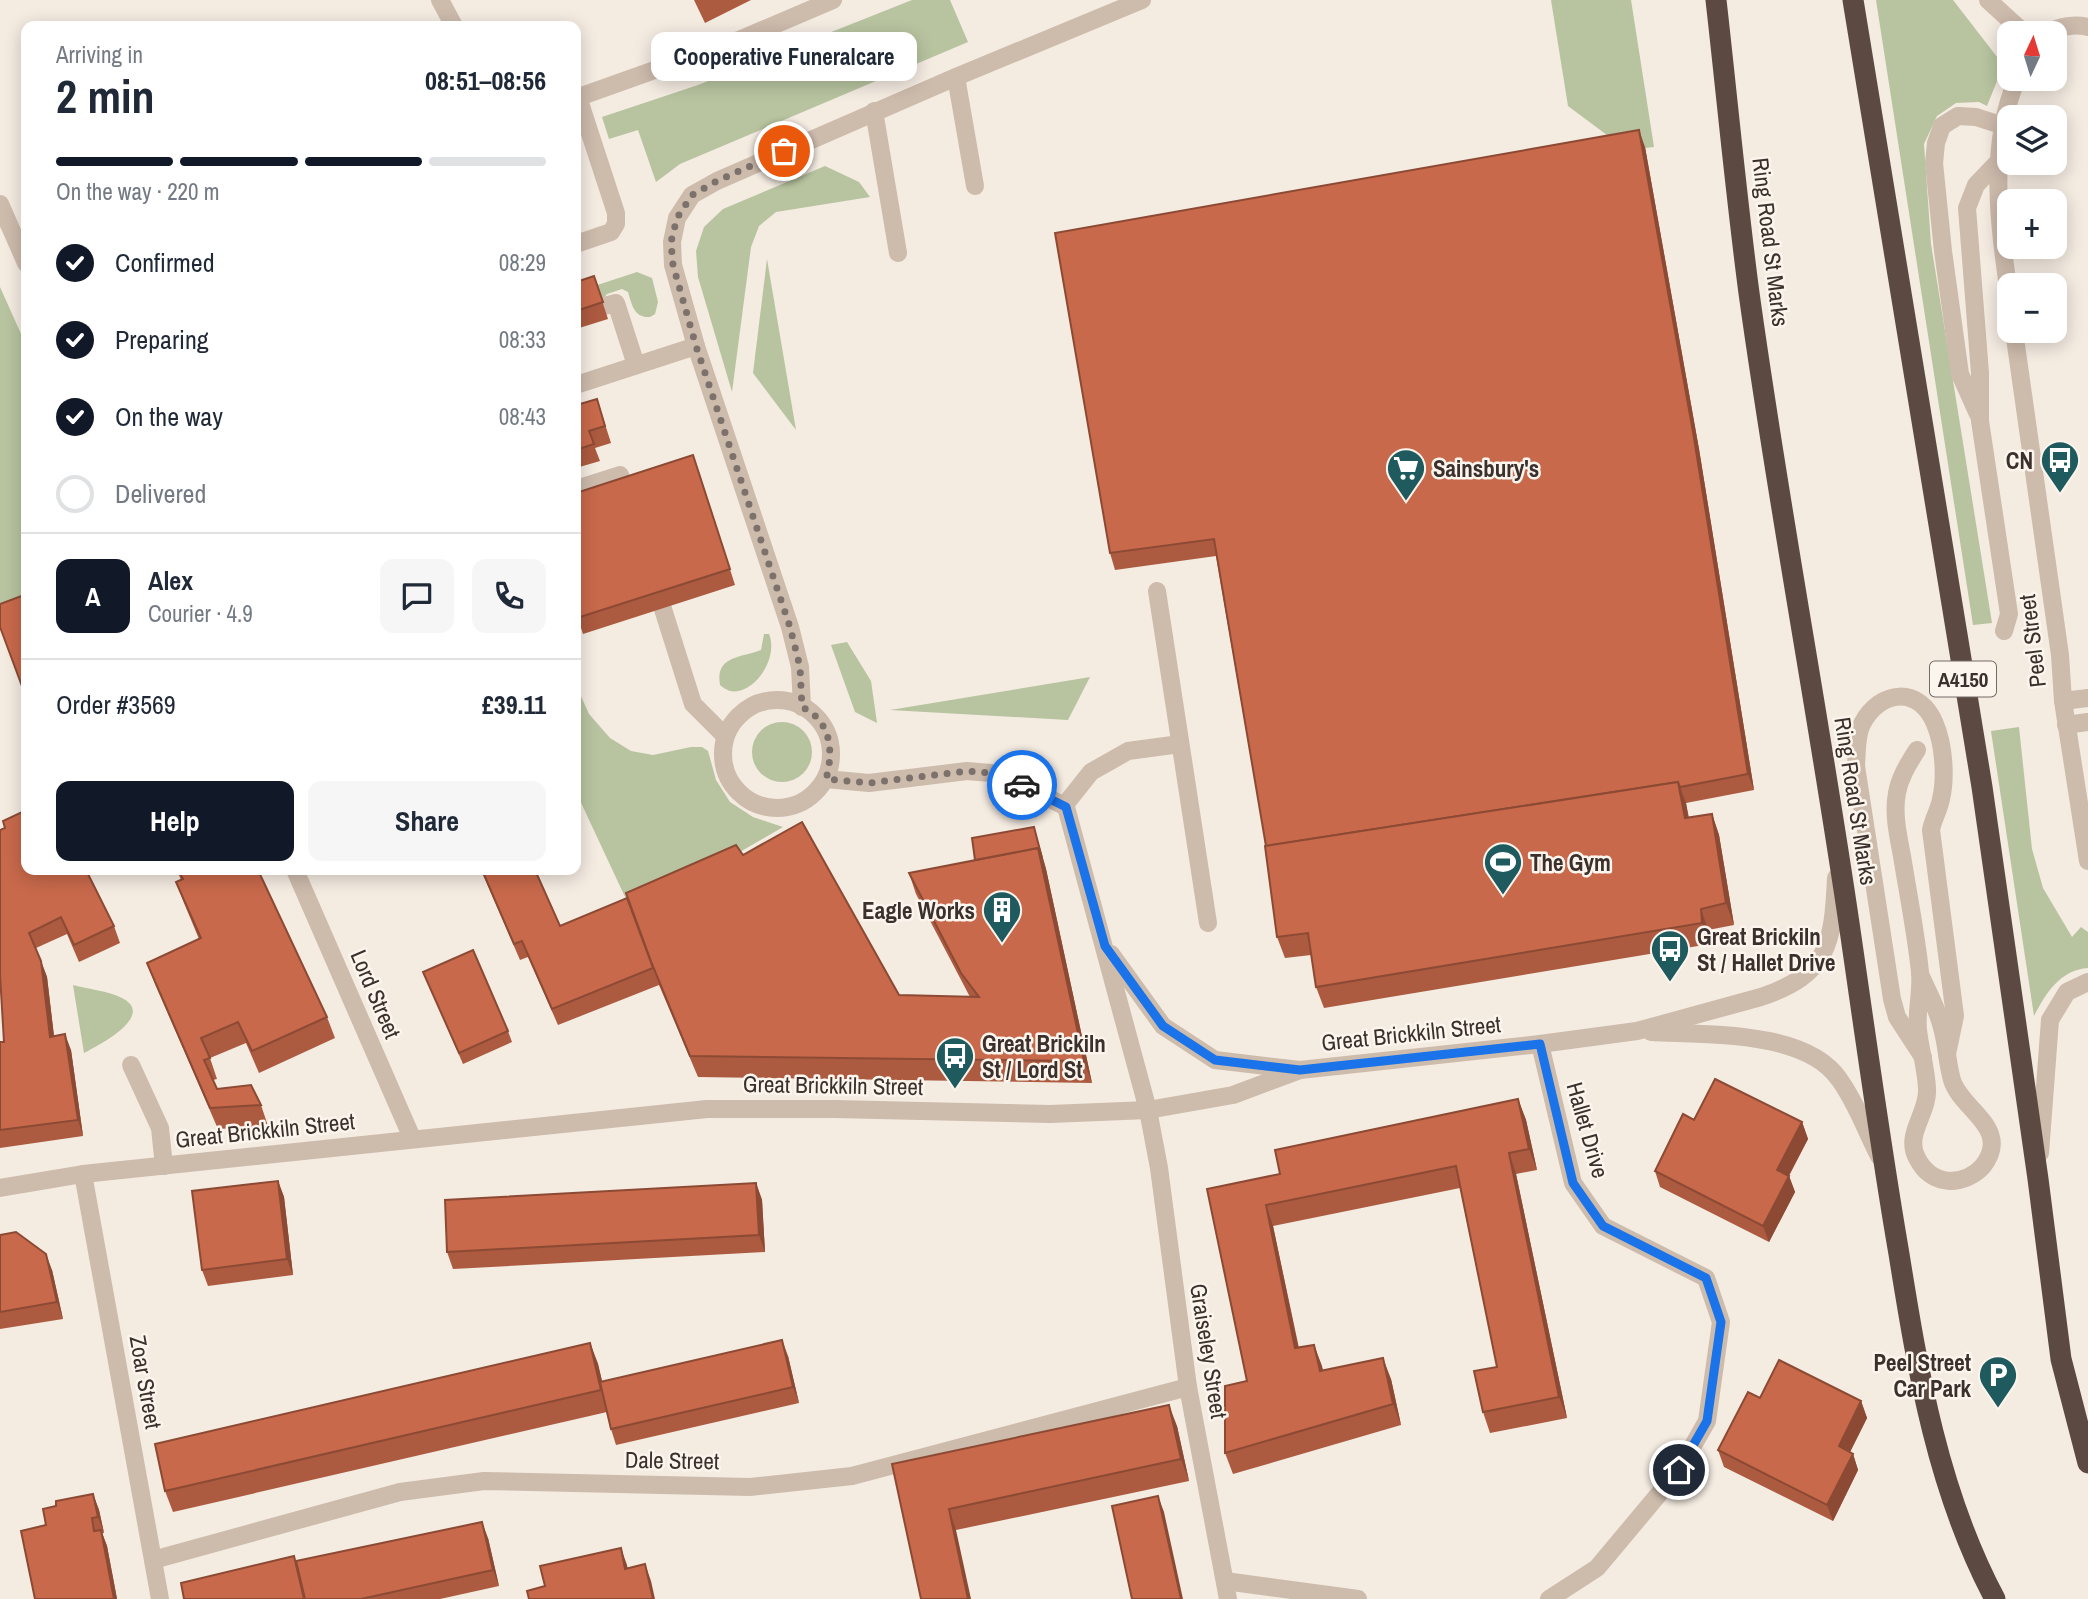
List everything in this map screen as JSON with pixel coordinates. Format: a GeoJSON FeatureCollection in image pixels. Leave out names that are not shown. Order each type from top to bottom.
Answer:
{"type":"FeatureCollection","features":[{"type":"Feature","properties":{"kind":"highway","name":"Ring Road St Marks"},"geometry":{"type":"LineString","coordinates":[[1716,0],[1749,290],[1908,1312],[1934,1441],[1963,1534],[1995,1599]]}},
{"type":"Feature","properties":{"kind":"highway","name":"A4150"},"geometry":{"type":"LineString","coordinates":[[1853,0],[1982,787],[2061,1359],[2088,1463]]}},
{"type":"Feature","properties":{"kind":"street"},"geometry":{"type":"LineString","coordinates":[[440,0],[451,21]]}},
{"type":"Feature","properties":{"kind":"street"},"geometry":{"type":"LineString","coordinates":[[581,96],[739,40],[833,0]]}},
{"type":"Feature","properties":{"kind":"street"},"geometry":{"type":"LineString","coordinates":[[802,707],[800,667],[790,627],[696,346],[673,265],[671,242],[677,218],[692,195],[717,181],[874,111],[1142,0]]}},
{"type":"Feature","properties":{"kind":"street"},"geometry":{"type":"LineString","coordinates":[[1988,0],[2011,21]]}},
{"type":"Feature","properties":{"kind":"street"},"geometry":{"type":"LineString","coordinates":[[2067,27],[2079,25],[2088,27]]}},
{"type":"Feature","properties":{"kind":"street"},"geometry":{"type":"LineString","coordinates":[[956,77],[975,186]]}},
{"type":"Feature","properties":{"kind":"street"},"geometry":{"type":"LineString","coordinates":[[581,109],[616,214],[616,224],[611,232],[581,242]]}},
{"type":"Feature","properties":{"kind":"street"},"geometry":{"type":"LineString","coordinates":[[874,111],[898,253]]}},
{"type":"Feature","properties":{"kind":"street"},"geometry":{"type":"LineString","coordinates":[[1980,421],[1960,374],[1934,163],[1936,143],[1942,126],[1958,116],[1976,117],[1997,124]]}},
{"type":"Feature","properties":{"kind":"street"},"geometry":{"type":"LineString","coordinates":[[1997,163],[1976,185],[1967,208],[1980,373],[1980,421],[2009,614],[2004,631]]}},
{"type":"Feature","properties":{"kind":"street"},"geometry":{"type":"LineString","coordinates":[[1999,175],[2006,273]]}},
{"type":"Feature","properties":{"kind":"street"},"geometry":{"type":"LineString","coordinates":[[0,204],[21,252]]}},
{"type":"Feature","properties":{"kind":"street"},"geometry":{"type":"LineString","coordinates":[[604,306],[616,303],[636,365]]}},
{"type":"Feature","properties":{"kind":"street","name":"Peel Street"},"geometry":{"type":"LineString","coordinates":[[2016,343],[2060,655],[2063,701],[2088,861]]}},
{"type":"Feature","properties":{"kind":"street"},"geometry":{"type":"LineString","coordinates":[[581,383],[696,346]]}},
{"type":"Feature","properties":{"kind":"street"},"geometry":{"type":"LineString","coordinates":[[581,487],[620,475],[632,513]]}},
{"type":"Feature","properties":{"kind":"street"},"geometry":{"type":"LineString","coordinates":[[653,576],[693,704],[725,736]]}},
{"type":"Feature","properties":{"kind":"street"},"geometry":{"type":"LineString","coordinates":[[1157,591],[1208,923]]}},
{"type":"Feature","properties":{"kind":"street"},"geometry":{"type":"LineString","coordinates":[[1923,1057],[1898,1017],[1892,999],[1857,766],[1861,726],[1879,702],[1893,697],[1905,696],[1917,701],[1928,711],[1936,726],[1940,745],[1943,779],[1941,801],[1931,830],[1955,1016],[1947,1054]]}},
{"type":"Feature","properties":{"kind":"street"},"geometry":{"type":"LineString","coordinates":[[2063,701],[2088,698]]}},
{"type":"Feature","properties":{"kind":"street"},"geometry":{"type":"LineString","coordinates":[[775,699],[794,702],[810,711],[823,725],[831,742],[831,761],[826,779],[815,793],[800,804],[782,808],[755,804],[733,788],[725,772],[722,754],[725,736],[734,720],[746,709],[760,702],[775,699]]}},
{"type":"Feature","properties":{"kind":"street"},"geometry":{"type":"LineString","coordinates":[[2067,725],[2088,722]]}},
{"type":"Feature","properties":{"kind":"street"},"geometry":{"type":"LineString","coordinates":[[826,779],[869,783],[967,771],[1002,774],[1064,806],[1091,772],[1128,751],[1180,744]]}},
{"type":"Feature","properties":{"kind":"street"},"geometry":{"type":"LineString","coordinates":[[1917,750],[1904,772],[1897,793],[1896,821],[1920,974],[1918,1028],[1927,1087],[1927,1104],[1915,1128],[1913,1141],[1921,1166],[1931,1175],[1956,1181],[1979,1171],[1986,1161],[1991,1136],[1979,1114],[1956,1091],[1942,1026],[1920,974]]}},
{"type":"Feature","properties":{"kind":"street","name":"Graiseley Street"},"geometry":{"type":"LineString","coordinates":[[1064,806],[1105,946],[1132,1058],[1148,1110],[1159,1168],[1188,1387],[1226,1590]]}},
{"type":"Feature","properties":{"kind":"street","name":"Great Brickkiln Street"},"geometry":{"type":"LineString","coordinates":[[0,1188],[83,1174],[707,1109],[1050,1114],[1148,1110],[1233,1095],[1300,1070],[1637,1031],[1770,994],[1805,975],[1824,953],[1830,938],[1834,921],[1837,843]]}},
{"type":"Feature","properties":{"kind":"street","name":"Lord Street"},"geometry":{"type":"LineString","coordinates":[[297,875],[412,1138]]}},
{"type":"Feature","properties":{"kind":"street"},"geometry":{"type":"LineString","coordinates":[[1105,946],[1163,1026],[1215,1060],[1300,1070]]}},
{"type":"Feature","properties":{"kind":"street"},"geometry":{"type":"LineString","coordinates":[[2038,1180],[2050,1020],[2067,992],[2088,982]]}},
{"type":"Feature","properties":{"kind":"street"},"geometry":{"type":"LineString","coordinates":[[1637,1031],[1770,1041],[1802,1049],[1839,1079],[1884,1164]]}},
{"type":"Feature","properties":{"kind":"street","name":"Hallet Drive"},"geometry":{"type":"LineString","coordinates":[[1540,1044],[1573,1183],[1603,1226],[1706,1278],[1721,1322],[1707,1421],[1679,1470],[1597,1568],[1549,1599]]}},
{"type":"Feature","properties":{"kind":"street"},"geometry":{"type":"LineString","coordinates":[[131,1065],[160,1128],[164,1166]]}},
{"type":"Feature","properties":{"kind":"street","name":"Zoar Street"},"geometry":{"type":"LineString","coordinates":[[83,1174],[160,1599]]}},
{"type":"Feature","properties":{"kind":"street","name":"Dale Street"},"geometry":{"type":"LineString","coordinates":[[153,1560],[400,1493],[484,1481],[750,1487],[852,1476],[1188,1387]]}},
{"type":"Feature","properties":{"kind":"street"},"geometry":{"type":"LineString","coordinates":[[1226,1590],[1358,1599]]}},
{"type":"Feature","properties":{"kind":"green space"},"geometry":{"type":"Polygon","coordinates":[[[912,0],[950,0],[968,42],[680,164],[656,182],[638,130],[609,139],[602,117],[698,85],[912,0]]]}},
{"type":"Feature","properties":{"kind":"green space"},"geometry":{"type":"Polygon","coordinates":[[[1551,0],[1631,0],[1654,147],[1627,150],[1568,106],[1551,0]]]}},
{"type":"Feature","properties":{"kind":"green space"},"geometry":{"type":"Polygon","coordinates":[[[1876,0],[1953,0],[1997,57],[1997,81],[1987,106],[1979,102],[1956,103],[1937,116],[1924,144],[1931,244],[1992,623],[1973,625],[1876,0]]]}},
{"type":"Feature","properties":{"kind":"green space"},"geometry":{"type":"Polygon","coordinates":[[[825,166],[859,182],[870,197],[776,212],[759,226],[751,247],[732,392],[698,277],[696,251],[704,227],[723,209],[825,166]]]}},
{"type":"Feature","properties":{"kind":"green space"},"geometry":{"type":"Polygon","coordinates":[[[767,259],[796,430],[753,373],[767,259]]]}},
{"type":"Feature","properties":{"kind":"green space"},"geometry":{"type":"Polygon","coordinates":[[[637,272],[652,278],[658,302],[655,314],[645,317],[637,313],[628,292],[622,289],[607,294],[602,300],[581,294],[581,290],[637,272]]]}},
{"type":"Feature","properties":{"kind":"green space"},"geometry":{"type":"Polygon","coordinates":[[[0,287],[21,334],[21,601],[0,610],[0,287]]]}},
{"type":"Feature","properties":{"kind":"green space"},"geometry":{"type":"Polygon","coordinates":[[[764,634],[769,634],[771,654],[756,681],[739,691],[730,691],[720,686],[719,675],[725,663],[761,650],[764,634]]]}},
{"type":"Feature","properties":{"kind":"green space"},"geometry":{"type":"Polygon","coordinates":[[[847,642],[871,681],[877,723],[855,712],[831,645],[847,642]]]}},
{"type":"Feature","properties":{"kind":"green space"},"geometry":{"type":"Polygon","coordinates":[[[1090,677],[1068,720],[890,710],[1090,677]]]}},
{"type":"Feature","properties":{"kind":"green space"},"geometry":{"type":"Polygon","coordinates":[[[581,696],[589,714],[610,738],[631,751],[653,755],[702,747],[708,751],[716,780],[730,802],[753,817],[783,827],[633,914],[581,803],[581,696]]]}},
{"type":"Feature","properties":{"kind":"green space"},"geometry":{"type":"Polygon","coordinates":[[[782,722],[799,727],[807,735],[812,752],[807,769],[799,777],[782,782],[765,777],[757,769],[752,752],[757,735],[765,727],[782,722]]]}},
{"type":"Feature","properties":{"kind":"green space"},"geometry":{"type":"Polygon","coordinates":[[[2019,727],[2032,849],[2043,888],[2072,937],[2081,927],[2088,932],[2088,968],[2069,973],[2055,984],[2034,1016],[1991,731],[2019,727]]]}},
{"type":"Feature","properties":{"kind":"green space"},"geometry":{"type":"Polygon","coordinates":[[[73,985],[122,998],[131,1005],[133,1013],[121,1030],[84,1053],[73,985]]]}},
{"type":"Feature","properties":{"kind":"building","name":"Sainsbury's"},"geometry":{"type":"Polygon","coordinates":[[[1639,130],[1693,432],[1748,774],[1680,787],[1678,782],[1266,846],[1214,539],[1110,553],[1055,233],[1639,130]]]}},
{"type":"Feature","properties":{"kind":"building"},"geometry":{"type":"Polygon","coordinates":[[[594,276],[603,302],[581,309],[581,280],[594,276]]]}},
{"type":"Feature","properties":{"kind":"building"},"geometry":{"type":"Polygon","coordinates":[[[597,399],[605,426],[589,431],[594,444],[581,448],[581,404],[597,399]]]}},
{"type":"Feature","properties":{"kind":"building"},"geometry":{"type":"Polygon","coordinates":[[[693,455],[730,569],[581,617],[581,491],[693,455]]]}},
{"type":"Feature","properties":{"kind":"building"},"geometry":{"type":"Polygon","coordinates":[[[21,596],[21,684],[0,627],[0,604],[21,596]]]}},
{"type":"Feature","properties":{"kind":"building","name":"The Gym"},"geometry":{"type":"Polygon","coordinates":[[[1678,782],[1685,818],[1712,814],[1726,903],[1701,909],[1702,923],[1316,987],[1308,933],[1277,937],[1265,846],[1678,782]]]}},
{"type":"Feature","properties":{"kind":"building"},"geometry":{"type":"Polygon","coordinates":[[[21,812],[21,875],[88,875],[114,926],[74,945],[61,917],[29,933],[41,961],[50,1037],[65,1034],[78,1120],[0,1130],[0,1042],[4,1042],[0,975],[0,830],[5,828],[3,821],[21,812]]]}},
{"type":"Feature","properties":{"kind":"building"},"geometry":{"type":"Polygon","coordinates":[[[802,822],[899,995],[979,997],[961,973],[909,873],[1038,848],[1084,1061],[690,1056],[626,893],[736,845],[743,855],[802,822]]]}},
{"type":"Feature","properties":{"kind":"building"},"geometry":{"type":"Polygon","coordinates":[[[1034,827],[1042,858],[1038,848],[975,860],[972,838],[1034,827]]]}},
{"type":"Feature","properties":{"kind":"building"},"geometry":{"type":"Polygon","coordinates":[[[181,875],[260,875],[327,1017],[252,1051],[238,1022],[201,1038],[210,1058],[204,1060],[217,1089],[251,1085],[261,1105],[210,1108],[147,963],[201,938],[176,882],[183,879],[181,875]]]}},
{"type":"Feature","properties":{"kind":"building"},"geometry":{"type":"Polygon","coordinates":[[[484,875],[537,875],[560,926],[627,898],[653,968],[552,1009],[522,941],[514,944],[484,875]]]}},
{"type":"Feature","properties":{"kind":"building"},"geometry":{"type":"Polygon","coordinates":[[[473,950],[508,1031],[459,1053],[423,972],[473,950]]]}},
{"type":"Feature","properties":{"kind":"building"},"geometry":{"type":"Polygon","coordinates":[[[1715,1079],[1802,1122],[1777,1170],[1789,1176],[1763,1226],[1655,1171],[1683,1114],[1694,1120],[1715,1079]]]}},
{"type":"Feature","properties":{"kind":"building"},"geometry":{"type":"Polygon","coordinates":[[[1518,1099],[1529,1149],[1509,1153],[1559,1397],[1483,1412],[1474,1371],[1497,1367],[1456,1166],[1266,1205],[1295,1348],[1314,1345],[1320,1371],[1383,1358],[1393,1404],[1225,1453],[1225,1386],[1247,1381],[1207,1189],[1280,1174],[1275,1150],[1518,1099]]]}},
{"type":"Feature","properties":{"kind":"building"},"geometry":{"type":"Polygon","coordinates":[[[278,1181],[287,1259],[202,1270],[192,1191],[278,1181]]]}},
{"type":"Feature","properties":{"kind":"building"},"geometry":{"type":"Polygon","coordinates":[[[756,1183],[759,1235],[447,1252],[445,1200],[756,1183]]]}},
{"type":"Feature","properties":{"kind":"building"},"geometry":{"type":"Polygon","coordinates":[[[16,1232],[46,1254],[57,1302],[0,1312],[0,1235],[16,1232]]]}},
{"type":"Feature","properties":{"kind":"building"},"geometry":{"type":"Polygon","coordinates":[[[782,1340],[793,1387],[611,1429],[600,1382],[782,1340]]]}},
{"type":"Feature","properties":{"kind":"building"},"geometry":{"type":"Polygon","coordinates":[[[590,1343],[601,1390],[165,1491],[155,1444],[590,1343]]]}},
{"type":"Feature","properties":{"kind":"building"},"geometry":{"type":"Polygon","coordinates":[[[1779,1360],[1861,1401],[1839,1446],[1853,1454],[1827,1505],[1718,1450],[1748,1392],[1760,1398],[1779,1360]]]}},
{"type":"Feature","properties":{"kind":"building"},"geometry":{"type":"Polygon","coordinates":[[[1169,1405],[1181,1459],[949,1509],[968,1599],[921,1599],[892,1464],[1169,1405]]]}},
{"type":"Feature","properties":{"kind":"building"},"geometry":{"type":"Polygon","coordinates":[[[93,1494],[98,1517],[92,1518],[94,1531],[101,1530],[114,1599],[35,1599],[21,1531],[46,1525],[43,1509],[56,1506],[56,1501],[93,1494]]]}},
{"type":"Feature","properties":{"kind":"building"},"geometry":{"type":"Polygon","coordinates":[[[1158,1496],[1181,1599],[1132,1599],[1112,1506],[1158,1496]]]}},
{"type":"Feature","properties":{"kind":"building"},"geometry":{"type":"Polygon","coordinates":[[[482,1522],[493,1570],[361,1599],[305,1599],[296,1561],[482,1522]]]}},
{"type":"Feature","properties":{"kind":"building"},"geometry":{"type":"Polygon","coordinates":[[[621,1548],[625,1569],[645,1564],[653,1599],[529,1599],[527,1591],[545,1586],[540,1566],[621,1548]]]}},
{"type":"Feature","properties":{"kind":"building"},"geometry":{"type":"Polygon","coordinates":[[[294,1556],[304,1599],[184,1599],[181,1583],[294,1556]]]}},
{"type":"Feature","properties":{"kind":"way so far"},"geometry":{"type":"LineString","coordinates":[[784,151],[692,195],[677,218],[671,242],[673,265],[696,346],[790,627],[800,667],[802,707],[810,711],[823,725],[831,742],[831,761],[826,779],[869,783],[967,771],[1002,774],[1022,785]]}},
{"type":"Feature","properties":{"kind":"place","name":"Cooperative Funeralcare"},"geometry":{"type":"Point","coordinates":[784,151]}},
{"type":"Feature","properties":{"kind":"place","name":"CN"},"geometry":{"type":"Point","coordinates":[2060,494]}},
{"type":"Feature","properties":{"kind":"place","name":"Sainsbury's"},"geometry":{"type":"Point","coordinates":[1406,502]}},
{"type":"Feature","properties":{"kind":"place","name":"The Gym"},"geometry":{"type":"Point","coordinates":[1503,896]}},
{"type":"Feature","properties":{"kind":"place","name":"Eagle Works"},"geometry":{"type":"Point","coordinates":[1002,944]}},
{"type":"Feature","properties":{"kind":"place","name":"Great Brickiln St / Hallet Drive"},"geometry":{"type":"Point","coordinates":[1670,983]}},
{"type":"Feature","properties":{"kind":"place","name":"Great Brickiln St / Lord St"},"geometry":{"type":"Point","coordinates":[955,1090]}},
{"type":"Feature","properties":{"kind":"place","name":"Peel Street Car Park"},"geometry":{"type":"Point","coordinates":[1998,1409]}},
{"type":"Feature","properties":{"kind":"route"},"geometry":{"type":"LineString","coordinates":[[1022,785],[1066,807],[1105,946],[1163,1026],[1215,1060],[1300,1070],[1540,1044],[1573,1183],[1603,1226],[1706,1278],[1721,1322],[1707,1421],[1679,1470]]}}]}
